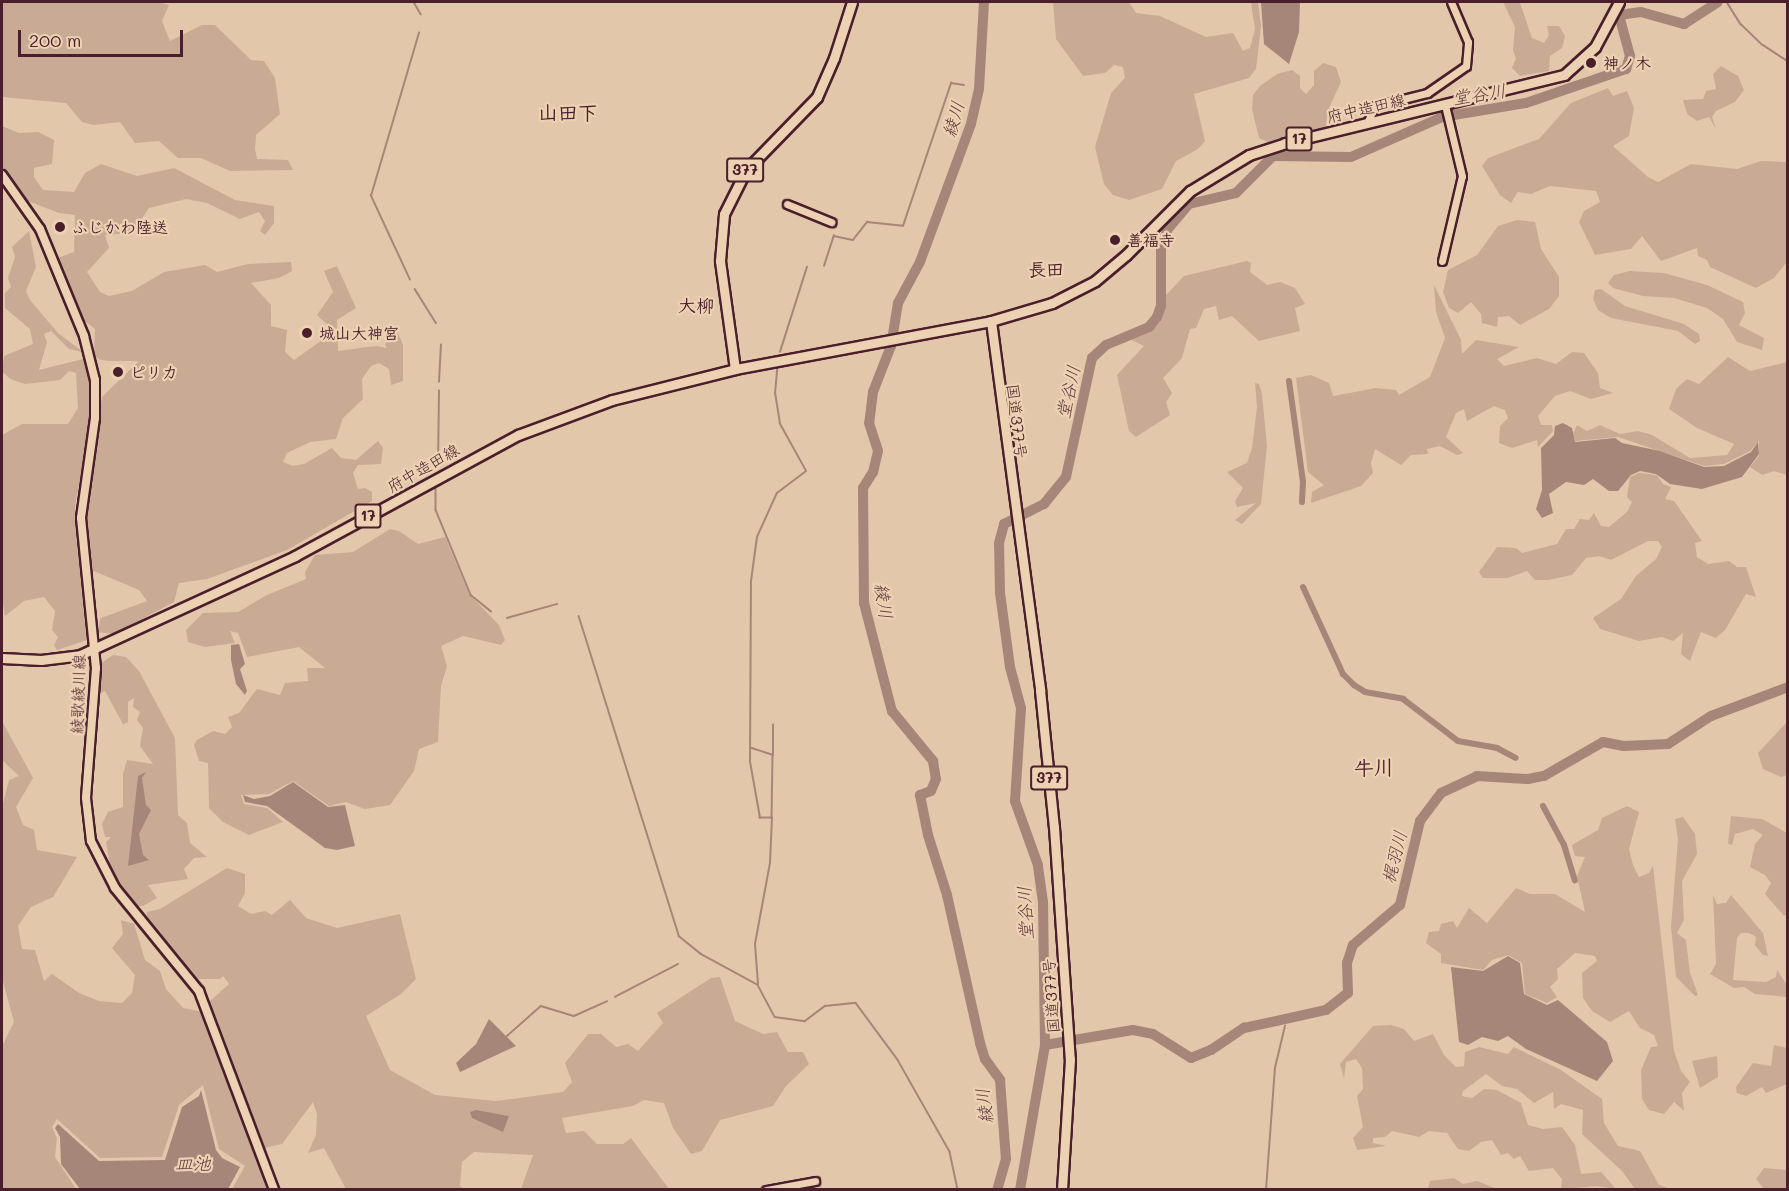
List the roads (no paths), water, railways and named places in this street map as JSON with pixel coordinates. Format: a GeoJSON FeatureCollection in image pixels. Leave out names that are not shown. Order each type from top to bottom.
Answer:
{"type":"FeatureCollection","features":[{"type":"Feature","properties":{"kind":"main road","name":"377"},"geometry":{"type":"LineString","coordinates":[[735,369],[720,261],[724,214],[750,164],[817,97],[834,58],[852,2]]}},
{"type":"Feature","properties":{"kind":"main road","name":"府中造田線"},"geometry":{"type":"LineString","coordinates":[[991,321],[1052,303],[1095,281],[1126,255],[1178,201],[1225,167],[1273,146],[1368,123],[1445,108],[1569,72],[1595,47],[1619,2]]}},
{"type":"Feature","properties":{"kind":"main road","name":"綾歌綾川線"},"geometry":{"type":"LineString","coordinates":[[2,175],[40,229],[93,367],[96,405],[84,485],[81,531],[95,649],[95,703],[86,798],[91,842],[115,888],[199,991],[274,1190]]}},
{"type":"Feature","properties":{"kind":"main road"},"geometry":{"type":"LineString","coordinates":[[735,369],[991,321]]}},
{"type":"Feature","properties":{"kind":"main road","name":"国道377号"},"geometry":{"type":"LineString","coordinates":[[991,321],[1048,758],[1069,1040],[1062,1190]]}},
{"type":"Feature","properties":{"kind":"main road","name":"府中造田線"},"geometry":{"type":"LineString","coordinates":[[2,658],[57,658],[95,649],[295,556],[467,460],[528,430],[612,400],[735,369]]}},
{"type":"Feature","properties":{"kind":"street"},"geometry":{"type":"LineString","coordinates":[[1368,123],[1375,106],[1427,93],[1466,66],[1468,42],[1451,2]]}},
{"type":"Feature","properties":{"kind":"street"},"geometry":{"type":"LineString","coordinates":[[1442,261],[1462,176],[1445,108]]}},
{"type":"Feature","properties":{"kind":"street"},"geometry":{"type":"LineString","coordinates":[[787,204],[831,222]]}},
{"type":"Feature","properties":{"kind":"street"},"geometry":{"type":"LineString","coordinates":[[766,1190],[815,1181]]}},
{"type":"Feature","properties":{"kind":"water"},"geometry":{"type":"Polygon","coordinates":[[[1261,2],[1300,2],[1299,32],[1289,64],[1264,44],[1261,2]]]}},
{"type":"Feature","properties":{"kind":"water"},"geometry":{"type":"Polygon","coordinates":[[[1563,423],[1572,428],[1575,442],[1615,438],[1622,443],[1660,451],[1704,467],[1724,466],[1751,452],[1758,442],[1759,454],[1742,477],[1702,489],[1670,484],[1656,474],[1640,471],[1631,475],[1618,491],[1609,491],[1593,479],[1584,485],[1566,482],[1549,494],[1553,513],[1542,518],[1536,509],[1542,490],[1541,448],[1554,435],[1555,426],[1563,423]]]}},
{"type":"Feature","properties":{"kind":"water"},"geometry":{"type":"Polygon","coordinates":[[[239,644],[245,664],[240,669],[247,691],[245,695],[236,684],[231,660],[231,645],[239,644]]]}},
{"type":"Feature","properties":{"kind":"water"},"geometry":{"type":"Polygon","coordinates":[[[146,772],[142,778],[146,805],[151,810],[139,834],[143,855],[149,860],[128,866],[138,776],[146,772]]]}},
{"type":"Feature","properties":{"kind":"water"},"geometry":{"type":"Polygon","coordinates":[[[293,782],[328,807],[345,805],[355,846],[337,850],[325,848],[267,806],[245,802],[243,795],[254,799],[270,796],[293,782]]]}},
{"type":"Feature","properties":{"kind":"water"},"geometry":{"type":"Polygon","coordinates":[[[1508,956],[1520,963],[1524,994],[1547,1005],[1558,1000],[1607,1042],[1613,1061],[1597,1081],[1526,1049],[1508,1036],[1498,1041],[1482,1037],[1468,1045],[1459,1042],[1451,967],[1483,971],[1508,956]]]}},
{"type":"Feature","properties":{"kind":"water"},"geometry":{"type":"Polygon","coordinates":[[[489,1019],[516,1046],[460,1072],[456,1063],[476,1044],[489,1019]]]}},
{"type":"Feature","properties":{"kind":"water","name":"皿池"},"geometry":{"type":"Polygon","coordinates":[[[201,1090],[216,1150],[222,1158],[240,1167],[228,1189],[80,1189],[61,1164],[60,1137],[55,1128],[58,1124],[99,1161],[165,1160],[182,1107],[199,1096],[201,1090]]]}},
{"type":"Feature","properties":{"kind":"water"},"geometry":{"type":"Polygon","coordinates":[[[476,1110],[509,1116],[503,1132],[472,1118],[470,1112],[476,1110]]]}},
{"type":"Feature","properties":{"kind":"waterway"},"geometry":{"type":"LineString","coordinates":[[414,2],[421,14]]}},
{"type":"Feature","properties":{"kind":"waterway","name":"綾川"},"geometry":{"type":"LineString","coordinates":[[984,2],[979,89],[971,124],[920,262],[898,303],[891,346],[873,392],[869,423],[878,451],[873,472],[863,488],[864,603],[892,711],[933,761],[936,779],[931,791],[920,795],[928,835],[947,895],[980,1043],[985,1059],[1000,1080],[1006,1159],[997,1190]]}},
{"type":"Feature","properties":{"kind":"waterway","name":"堂谷川"},"geometry":{"type":"LineString","coordinates":[[1020,1190],[1045,1045],[1043,902],[1038,865],[1015,801],[1021,708],[1010,667],[1000,593],[999,543],[1004,524],[1044,504],[1066,477],[1092,358],[1106,345],[1149,327],[1157,317],[1161,306],[1161,249],[1167,230],[1189,204],[1236,193],[1273,156],[1351,157],[1442,117],[1526,103],[1626,69],[1630,56],[1619,15],[1641,12],[1684,24],[1718,2]]}},
{"type":"Feature","properties":{"kind":"waterway"},"geometry":{"type":"LineString","coordinates":[[1727,2],[1741,24],[1763,45],[1788,61]]}},
{"type":"Feature","properties":{"kind":"waterway"},"geometry":{"type":"LineString","coordinates":[[410,280],[371,196],[419,33]]}},
{"type":"Feature","properties":{"kind":"waterway"},"geometry":{"type":"LineString","coordinates":[[824,266],[834,236],[853,240],[867,222],[903,226],[951,83],[964,85]]}},
{"type":"Feature","properties":{"kind":"waterway"},"geometry":{"type":"LineString","coordinates":[[780,352],[807,267]]}},
{"type":"Feature","properties":{"kind":"waterway"},"geometry":{"type":"LineString","coordinates":[[415,289],[436,323]]}},
{"type":"Feature","properties":{"kind":"waterway"},"geometry":{"type":"LineString","coordinates":[[439,382],[441,345]]}},
{"type":"Feature","properties":{"kind":"waterway"},"geometry":{"type":"LineString","coordinates":[[758,984],[755,944],[770,863],[772,818],[760,818],[750,762],[751,581],[757,537],[777,493],[806,471],[780,424],[775,394],[777,369]]}},
{"type":"Feature","properties":{"kind":"waterway"},"geometry":{"type":"LineString","coordinates":[[1289,381],[1303,482],[1302,502]]}},
{"type":"Feature","properties":{"kind":"waterway"},"geometry":{"type":"LineString","coordinates":[[438,463],[439,391]]}},
{"type":"Feature","properties":{"kind":"waterway"},"geometry":{"type":"LineString","coordinates":[[436,489],[436,510],[471,595],[491,611]]}},
{"type":"Feature","properties":{"kind":"waterway"},"geometry":{"type":"LineString","coordinates":[[1303,587],[1343,674],[1354,685],[1365,692],[1403,699],[1458,741],[1497,748],[1516,758]]}},
{"type":"Feature","properties":{"kind":"waterway"},"geometry":{"type":"LineString","coordinates":[[507,618],[557,604]]}},
{"type":"Feature","properties":{"kind":"waterway"},"geometry":{"type":"LineString","coordinates":[[579,616],[679,936],[701,954],[758,985],[775,1017],[805,1021],[825,1006],[856,1003],[898,1060],[950,1152],[958,1190]]}},
{"type":"Feature","properties":{"kind":"waterway","name":"梶羽川"},"geometry":{"type":"LineString","coordinates":[[1045,1045],[1133,1030],[1153,1034],[1191,1058],[1211,1050],[1244,1028],[1326,1010],[1348,993],[1347,963],[1353,945],[1400,905],[1420,821],[1441,793],[1477,776],[1528,779],[1544,776],[1603,742],[1624,746],[1668,744],[1711,716],[1788,687]]}},
{"type":"Feature","properties":{"kind":"waterway"},"geometry":{"type":"LineString","coordinates":[[773,725],[773,754]]}},
{"type":"Feature","properties":{"kind":"waterway"},"geometry":{"type":"LineString","coordinates":[[752,748],[773,755],[772,818]]}},
{"type":"Feature","properties":{"kind":"waterway"},"geometry":{"type":"LineString","coordinates":[[1543,806],[1564,845],[1575,880]]}},
{"type":"Feature","properties":{"kind":"waterway"},"geometry":{"type":"LineString","coordinates":[[615,997],[678,964]]}},
{"type":"Feature","properties":{"kind":"waterway"},"geometry":{"type":"LineString","coordinates":[[507,1036],[541,1006],[574,1016],[607,1001]]}},
{"type":"Feature","properties":{"kind":"waterway"},"geometry":{"type":"LineString","coordinates":[[1266,1190],[1275,1068],[1285,1026]]}},
{"type":"Feature","properties":{"kind":"place","name":"神ノ木"},"geometry":{"type":"Point","coordinates":[1591,63]}},
{"type":"Feature","properties":{"kind":"place","name":"ふじかわ陸送"},"geometry":{"type":"Point","coordinates":[60,227]}},
{"type":"Feature","properties":{"kind":"place","name":"善福寺"},"geometry":{"type":"Point","coordinates":[1115,240]}},
{"type":"Feature","properties":{"kind":"place","name":"城山大神宮"},"geometry":{"type":"Point","coordinates":[307,333]}},
{"type":"Feature","properties":{"kind":"place","name":"ピリカ"},"geometry":{"type":"Point","coordinates":[118,372]}},
{"type":"Feature","properties":{"kind":"district","name":"山田下"},"geometry":{"type":"Point","coordinates":[568,112]}},
{"type":"Feature","properties":{"kind":"district","name":"長田"},"geometry":{"type":"Point","coordinates":[1046,269]}},
{"type":"Feature","properties":{"kind":"district","name":"大柳"},"geometry":{"type":"Point","coordinates":[696,305]}},
{"type":"Feature","properties":{"kind":"district","name":"牛川"},"geometry":{"type":"Point","coordinates":[1374,767]}}]}
